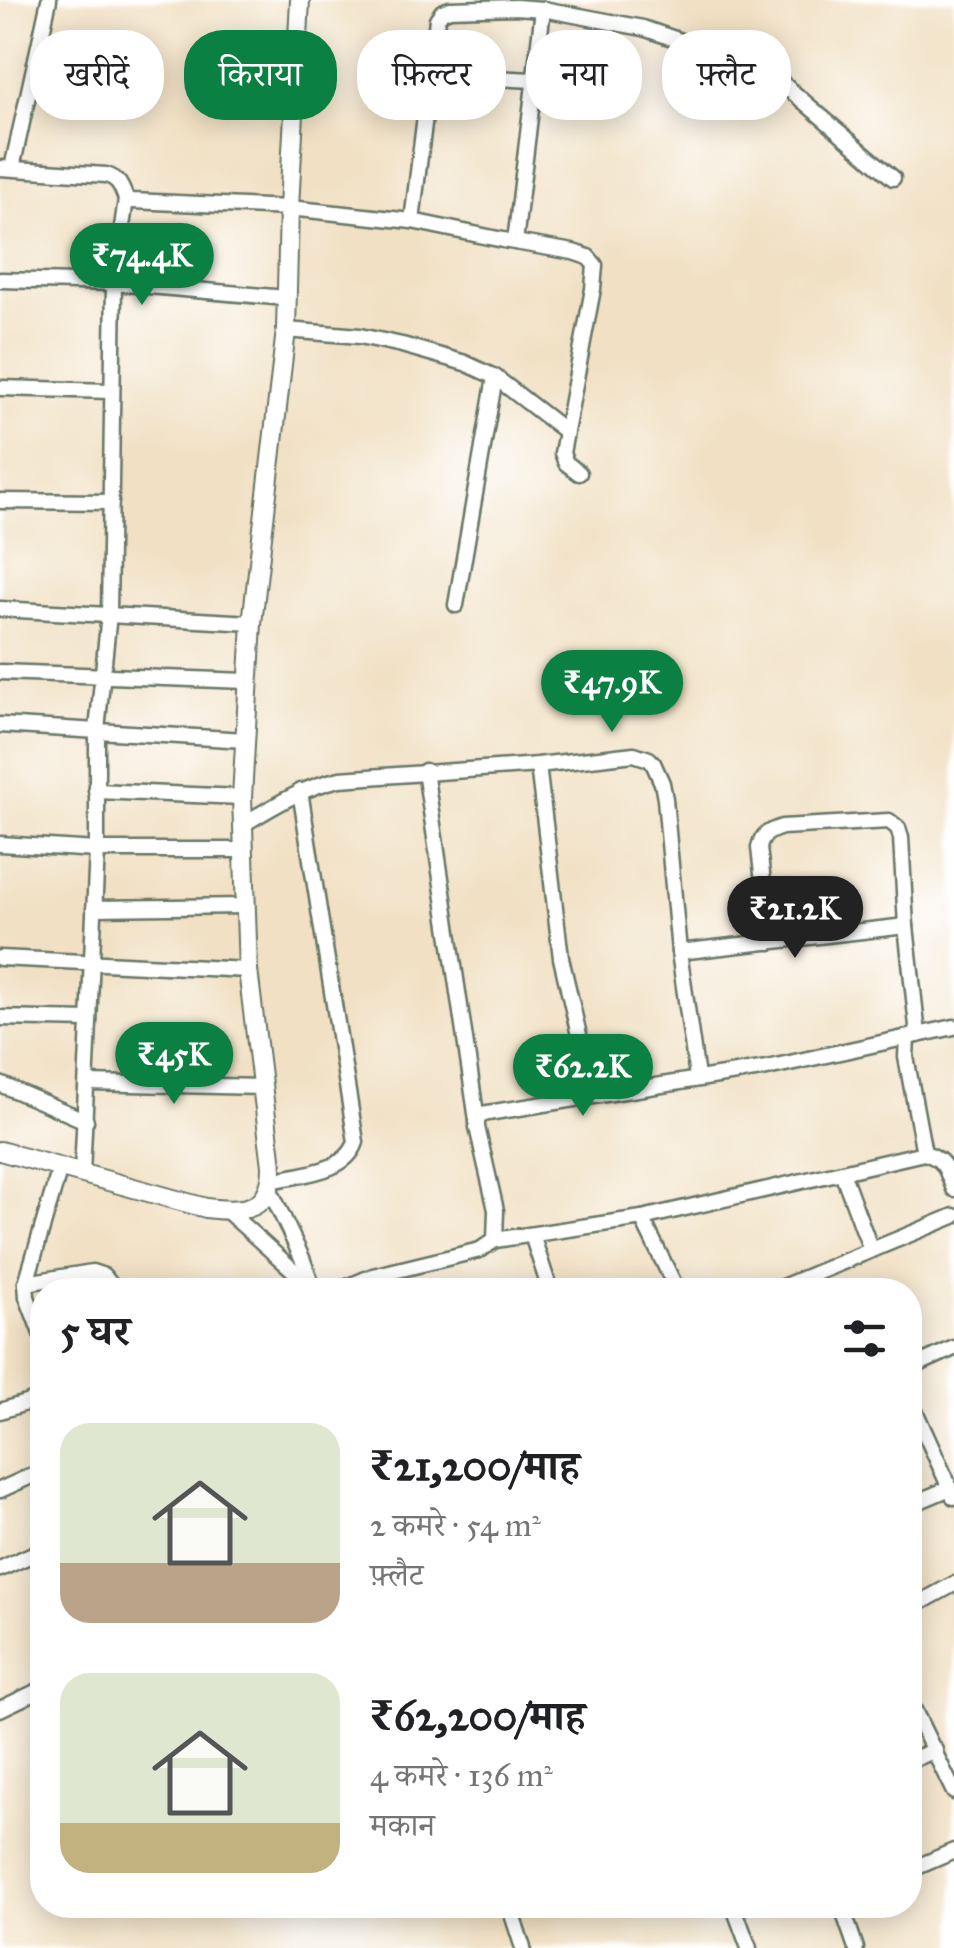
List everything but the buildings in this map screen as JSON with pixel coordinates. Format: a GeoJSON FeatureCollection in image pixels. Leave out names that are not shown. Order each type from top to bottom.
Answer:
{"type":"FeatureCollection","features":[{"type":"Feature","properties":{"kind":"street"},"geometry":{"type":"LineString","coordinates":[[48,0],[6,168],[106,175],[120,183],[126,199],[114,283],[109,614],[97,730],[97,850],[82,1174]]}},
{"type":"Feature","properties":{"kind":"street"},"geometry":{"type":"LineString","coordinates":[[300,0],[288,208],[286,330],[252,623],[242,825],[248,970],[271,1186],[310,1278]]}},
{"type":"Feature","properties":{"kind":"street"},"geometry":{"type":"LineString","coordinates":[[436,30],[442,12],[450,8],[516,7],[643,28],[748,64],[782,82],[893,178]]}},
{"type":"Feature","properties":{"kind":"street"},"geometry":{"type":"LineString","coordinates":[[541,30],[543,9]]}},
{"type":"Feature","properties":{"kind":"street"},"geometry":{"type":"LineString","coordinates":[[412,220],[424,120]]}},
{"type":"Feature","properties":{"kind":"street"},"geometry":{"type":"LineString","coordinates":[[514,242],[531,120]]}},
{"type":"Feature","properties":{"kind":"street"},"geometry":{"type":"LineString","coordinates":[[126,199],[412,220],[588,258],[595,265],[593,290],[563,458],[579,473]]}},
{"type":"Feature","properties":{"kind":"street"},"geometry":{"type":"LineString","coordinates":[[0,280],[114,283],[286,298]]}},
{"type":"Feature","properties":{"kind":"street"},"geometry":{"type":"LineString","coordinates":[[286,330],[378,340],[465,364],[495,377],[565,431]]}},
{"type":"Feature","properties":{"kind":"street"},"geometry":{"type":"LineString","coordinates":[[456,605],[495,377]]}},
{"type":"Feature","properties":{"kind":"street"},"geometry":{"type":"LineString","coordinates":[[0,388],[111,391]]}},
{"type":"Feature","properties":{"kind":"street"},"geometry":{"type":"LineString","coordinates":[[0,501],[111,502]]}},
{"type":"Feature","properties":{"kind":"street"},"geometry":{"type":"LineString","coordinates":[[0,610],[252,623]]}},
{"type":"Feature","properties":{"kind":"street"},"geometry":{"type":"LineString","coordinates":[[0,672],[248,680]]}},
{"type":"Feature","properties":{"kind":"street"},"geometry":{"type":"LineString","coordinates":[[0,725],[245,740]]}},
{"type":"Feature","properties":{"kind":"street"},"geometry":{"type":"LineString","coordinates":[[242,825],[300,791],[340,779],[634,754],[649,759],[665,798],[678,952],[697,1077]]}},
{"type":"Feature","properties":{"kind":"street"},"geometry":{"type":"LineString","coordinates":[[538,765],[561,958],[593,1095]]}},
{"type":"Feature","properties":{"kind":"street"},"geometry":{"type":"LineString","coordinates":[[425,772],[478,1136],[496,1210],[495,1240]]}},
{"type":"Feature","properties":{"kind":"street"},"geometry":{"type":"LineString","coordinates":[[96,791],[242,797]]}},
{"type":"Feature","properties":{"kind":"street"},"geometry":{"type":"LineString","coordinates":[[0,1150],[206,1208],[226,1210],[258,1204],[271,1186],[332,1166],[352,1152],[356,1142],[300,791]]}},
{"type":"Feature","properties":{"kind":"street"},"geometry":{"type":"LineString","coordinates":[[770,942],[759,848],[762,838],[782,828],[889,821],[898,828],[913,1036],[906,1057],[924,1154]]}},
{"type":"Feature","properties":{"kind":"street"},"geometry":{"type":"LineString","coordinates":[[0,844],[97,850],[243,850]]}},
{"type":"Feature","properties":{"kind":"street"},"geometry":{"type":"LineString","coordinates":[[94,908],[246,906]]}},
{"type":"Feature","properties":{"kind":"street"},"geometry":{"type":"LineString","coordinates":[[678,952],[906,926]]}},
{"type":"Feature","properties":{"kind":"street"},"geometry":{"type":"LineString","coordinates":[[0,958],[248,970]]}},
{"type":"Feature","properties":{"kind":"street"},"geometry":{"type":"LineString","coordinates":[[0,1018],[90,1020]]}},
{"type":"Feature","properties":{"kind":"street"},"geometry":{"type":"LineString","coordinates":[[478,1120],[488,1112],[767,1068],[954,1027]]}},
{"type":"Feature","properties":{"kind":"street"},"geometry":{"type":"LineString","coordinates":[[87,1083],[262,1087]]}},
{"type":"Feature","properties":{"kind":"street"},"geometry":{"type":"LineString","coordinates":[[0,1084],[86,1121]]}},
{"type":"Feature","properties":{"kind":"street"},"geometry":{"type":"LineString","coordinates":[[368,1278],[480,1250],[495,1240],[642,1218],[924,1154],[937,1157],[954,1189]]}},
{"type":"Feature","properties":{"kind":"street"},"geometry":{"type":"LineString","coordinates":[[30,1303],[26,1284],[60,1168]]}},
{"type":"Feature","properties":{"kind":"street"},"geometry":{"type":"LineString","coordinates":[[842,1172],[871,1250]]}},
{"type":"Feature","properties":{"kind":"street"},"geometry":{"type":"LineString","coordinates":[[226,1210],[302,1278]]}},
{"type":"Feature","properties":{"kind":"street"},"geometry":{"type":"LineString","coordinates":[[804,1278],[954,1216]]}},
{"type":"Feature","properties":{"kind":"street"},"geometry":{"type":"LineString","coordinates":[[642,1218],[670,1278]]}},
{"type":"Feature","properties":{"kind":"street"},"geometry":{"type":"LineString","coordinates":[[532,1234],[546,1278]]}},
{"type":"Feature","properties":{"kind":"street"},"geometry":{"type":"LineString","coordinates":[[59,1278],[92,1272],[106,1278]]}},
{"type":"Feature","properties":{"kind":"street"},"geometry":{"type":"LineString","coordinates":[[26,1284],[30,1283]]}},
{"type":"Feature","properties":{"kind":"street"},"geometry":{"type":"LineString","coordinates":[[922,1363],[954,1348]]}},
{"type":"Feature","properties":{"kind":"street"},"geometry":{"type":"LineString","coordinates":[[0,1412],[30,1402]]}},
{"type":"Feature","properties":{"kind":"street"},"geometry":{"type":"LineString","coordinates":[[922,1427],[952,1493],[922,1502]]}},
{"type":"Feature","properties":{"kind":"street"},"geometry":{"type":"LineString","coordinates":[[0,1490],[30,1476]]}},
{"type":"Feature","properties":{"kind":"street"},"geometry":{"type":"LineString","coordinates":[[1,1565],[30,1554]]}},
{"type":"Feature","properties":{"kind":"street"},"geometry":{"type":"LineString","coordinates":[[922,1601],[954,1584]]}},
{"type":"Feature","properties":{"kind":"street"},"geometry":{"type":"LineString","coordinates":[[0,1709],[30,1695]]}},
{"type":"Feature","properties":{"kind":"street"},"geometry":{"type":"LineString","coordinates":[[922,1725],[954,1792]]}},
{"type":"Feature","properties":{"kind":"street"},"geometry":{"type":"LineString","coordinates":[[922,1755],[935,1750]]}},
{"type":"Feature","properties":{"kind":"street"},"geometry":{"type":"LineString","coordinates":[[922,1865],[954,1851]]}},
{"type":"Feature","properties":{"kind":"street"},"geometry":{"type":"LineString","coordinates":[[513,1918],[523,1948]]}},
{"type":"Feature","properties":{"kind":"street"},"geometry":{"type":"LineString","coordinates":[[738,1918],[748,1948]]}},
{"type":"Feature","properties":{"kind":"street"},"geometry":{"type":"LineString","coordinates":[[845,1918],[856,1948]]}}]}
